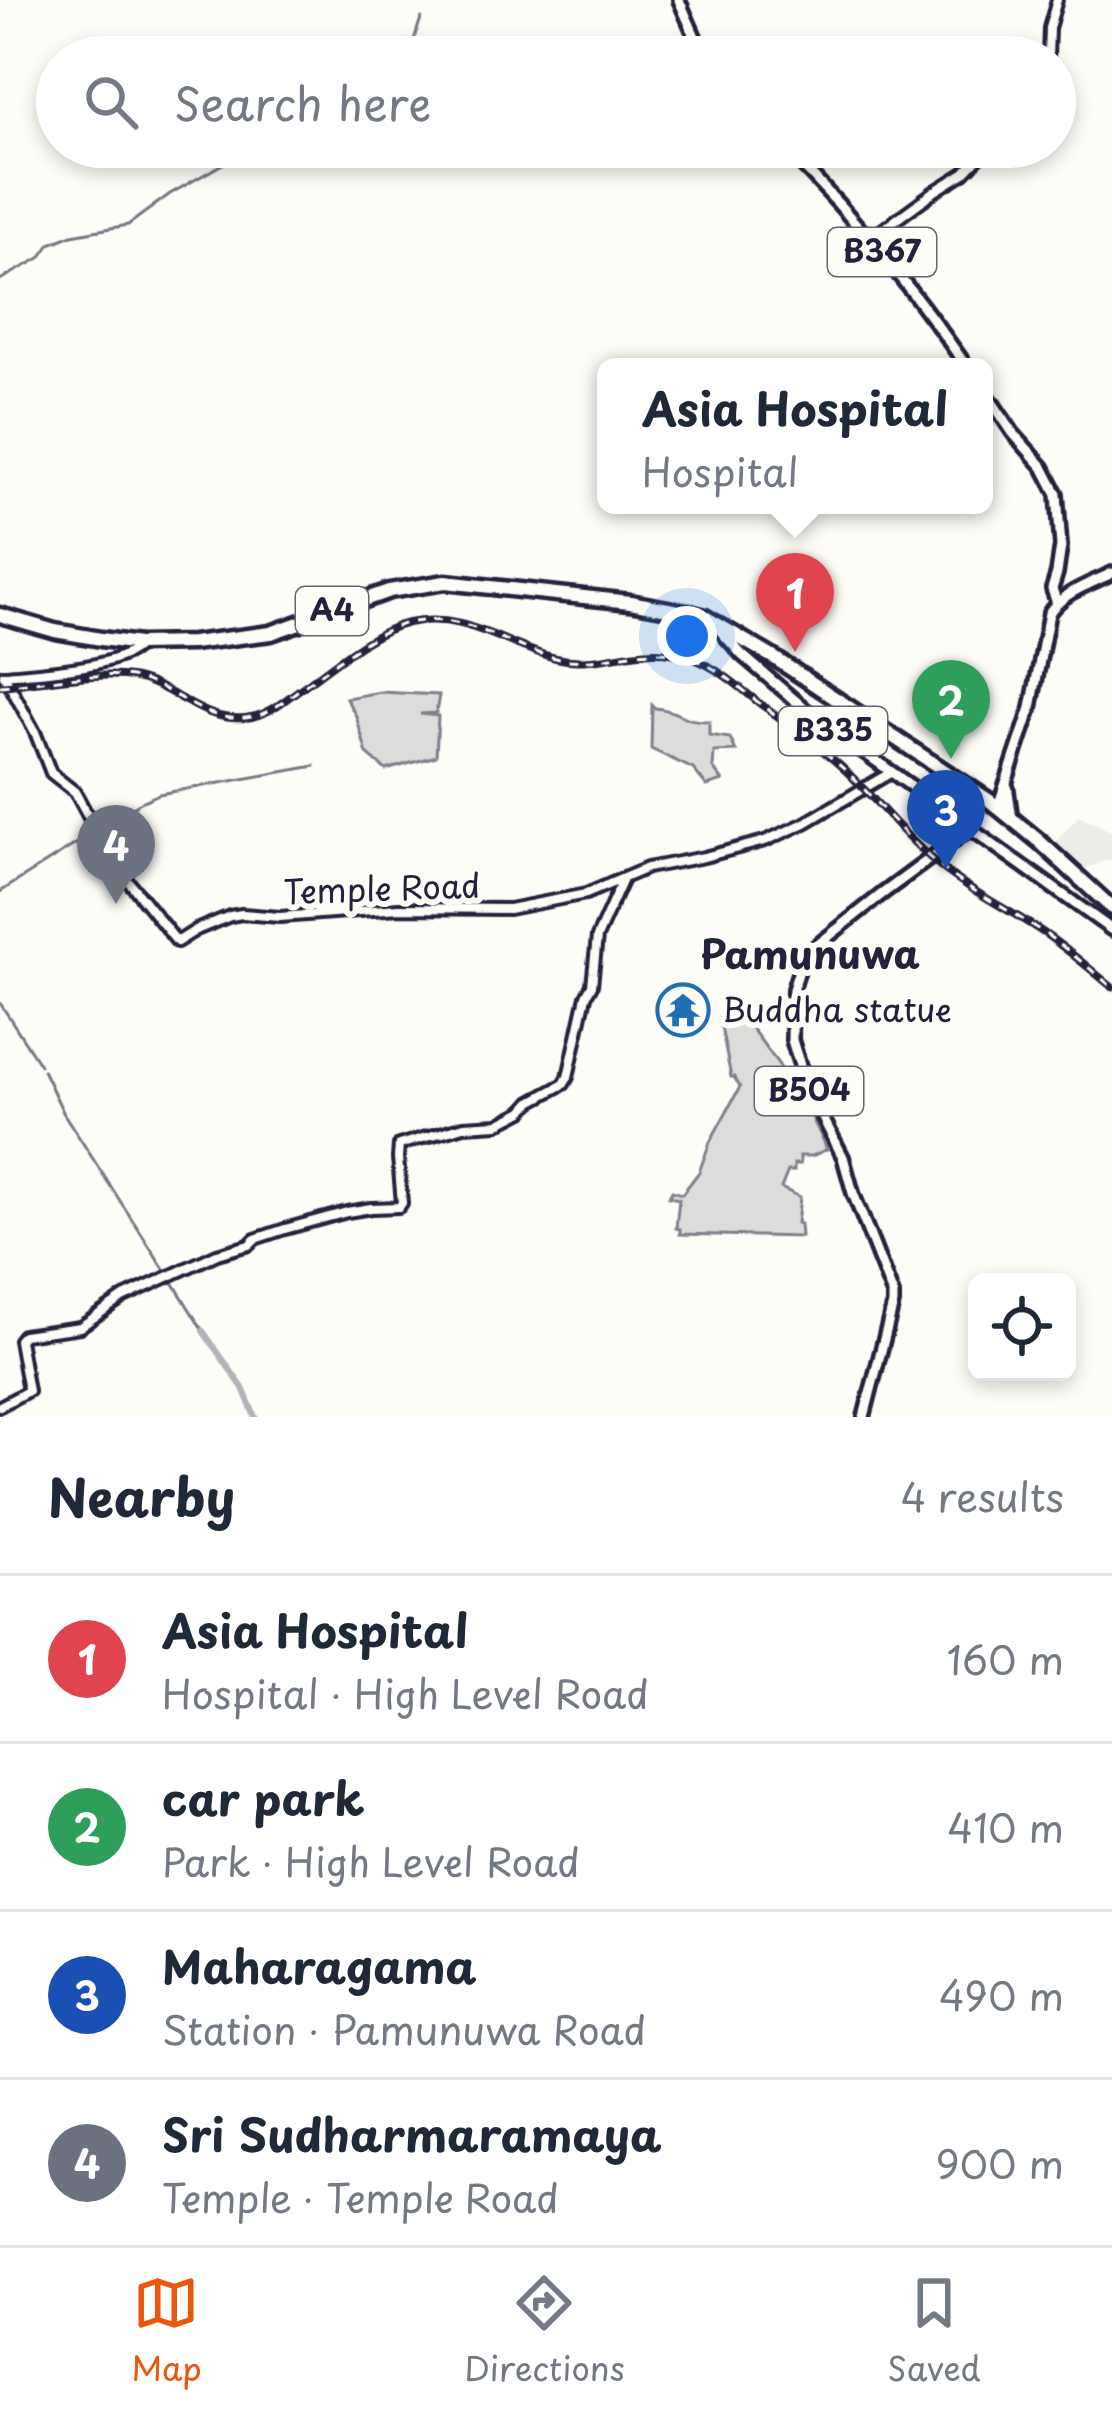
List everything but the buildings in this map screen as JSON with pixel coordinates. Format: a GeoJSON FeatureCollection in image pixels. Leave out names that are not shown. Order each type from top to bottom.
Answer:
{"type":"FeatureCollection","features":[{"type":"Feature","properties":{"kind":"highway","name":"A4"},"geometry":{"type":"LineString","coordinates":[[0,619],[78,641],[138,647],[256,643],[394,597],[435,589],[667,608],[705,617],[747,649],[999,808],[1112,908]]}},
{"type":"Feature","properties":{"kind":"highway"},"geometry":{"type":"LineString","coordinates":[[975,791],[1005,785],[999,808]]}},
{"type":"Feature","properties":{"kind":"main road"},"geometry":{"type":"LineString","coordinates":[[680,0],[695,36]]}},
{"type":"Feature","properties":{"kind":"main road","name":"B367"},"geometry":{"type":"LineString","coordinates":[[804,168],[872,238],[961,358]]}},
{"type":"Feature","properties":{"kind":"main road"},"geometry":{"type":"LineString","coordinates":[[993,403],[1054,486],[1061,532],[1056,578],[1061,600]]}},
{"type":"Feature","properties":{"kind":"main road"},"geometry":{"type":"LineString","coordinates":[[999,808],[1031,708],[1048,613],[1061,600],[1112,573]]}},
{"type":"Feature","properties":{"kind":"main road","name":"B335"},"geometry":{"type":"LineString","coordinates":[[713,622],[728,641],[747,649],[812,715],[1112,930]]}},
{"type":"Feature","properties":{"kind":"main road","name":"B504"},"geometry":{"type":"LineString","coordinates":[[864,1417],[893,1294],[842,1156],[808,1089],[796,1053],[793,989],[810,951],[970,829]]}},
{"type":"Feature","properties":{"kind":"main road"},"geometry":{"type":"LineString","coordinates":[[1048,885],[1056,883],[1064,870],[1061,860]]}},
{"type":"Feature","properties":{"kind":"street"},"geometry":{"type":"LineString","coordinates":[[1049,36],[1058,0]]}},
{"type":"Feature","properties":{"kind":"street"},"geometry":{"type":"LineString","coordinates":[[872,238],[969,168]]}},
{"type":"Feature","properties":{"kind":"street"},"geometry":{"type":"LineString","coordinates":[[2,675],[95,663],[138,647]]}},
{"type":"Feature","properties":{"kind":"street","name":"Temple Road"},"geometry":{"type":"LineString","coordinates":[[2,675],[35,732],[51,772],[75,792],[113,862],[177,942],[242,914],[280,917],[399,908],[509,909],[586,894],[647,868],[765,841],[890,772]]}},
{"type":"Feature","properties":{"kind":"street"},"geometry":{"type":"LineString","coordinates":[[0,1406],[28,1391],[22,1335],[80,1327],[124,1298],[285,1229],[347,1212],[399,1207],[399,1145],[464,1126],[499,1124],[564,1084],[592,985],[597,937],[624,878]]}},
{"type":"Feature","properties":{"kind":"shaded area"},"geometry":{"type":"Polygon","coordinates":[[[380,692],[439,695],[436,713],[420,714],[438,716],[436,756],[386,770],[367,754],[346,698],[380,692]]]}},
{"type":"Feature","properties":{"kind":"shaded area"},"geometry":{"type":"Polygon","coordinates":[[[652,705],[709,721],[709,735],[730,738],[736,751],[714,752],[713,768],[723,781],[707,786],[693,769],[651,749],[652,705]]]}},
{"type":"Feature","properties":{"kind":"shaded area"},"geometry":{"type":"Polygon","coordinates":[[[1079,815],[1112,832],[1112,860],[1082,870],[1054,844],[1079,815]]]}},
{"type":"Feature","properties":{"kind":"shaded area"},"geometry":{"type":"Polygon","coordinates":[[[719,1017],[743,1017],[779,1065],[798,1112],[808,1109],[827,1149],[800,1156],[800,1164],[788,1171],[781,1188],[800,1197],[797,1223],[801,1237],[680,1234],[676,1228],[679,1199],[669,1197],[672,1191],[682,1194],[699,1172],[740,1087],[731,1077],[719,1017]]]}},
{"type":"Feature","properties":{"kind":"waterway"},"geometry":{"type":"LineString","coordinates":[[415,36],[421,18]]}},
{"type":"Feature","properties":{"kind":"waterway"},"geometry":{"type":"LineString","coordinates":[[0,280],[40,258],[50,244],[128,225],[216,168]]}},
{"type":"Feature","properties":{"kind":"waterway"},"geometry":{"type":"LineString","coordinates":[[101,828],[159,794],[315,766]]}},
{"type":"Feature","properties":{"kind":"waterway"},"geometry":{"type":"LineString","coordinates":[[0,892],[93,833]]}},
{"type":"Feature","properties":{"kind":"waterway"},"geometry":{"type":"LineString","coordinates":[[0,1003],[40,1065]]}},
{"type":"Feature","properties":{"kind":"waterway"},"geometry":{"type":"LineString","coordinates":[[43,1070],[64,1114],[166,1272]]}},
{"type":"Feature","properties":{"kind":"waterway"},"geometry":{"type":"LineString","coordinates":[[171,1279],[203,1331]]}},
{"type":"Feature","properties":{"kind":"waterway"},"geometry":{"type":"LineString","coordinates":[[203,1331],[243,1388],[255,1417]]}},
{"type":"Feature","properties":{"kind":"railway"},"geometry":{"type":"LineString","coordinates":[[0,686],[122,676],[150,682],[215,715],[245,718],[274,708],[352,651],[408,623],[467,626],[537,653],[573,660],[673,653],[710,666],[727,678],[824,752],[941,867],[1054,940],[1112,987]]}},
{"type":"Feature","properties":{"kind":"place","name":"Asia Hospital"},"geometry":{"type":"Point","coordinates":[795,652]}},
{"type":"Feature","properties":{"kind":"place","name":"car park"},"geometry":{"type":"Point","coordinates":[951,759]}},
{"type":"Feature","properties":{"kind":"place","name":"Maharagama"},"geometry":{"type":"Point","coordinates":[946,869]}},
{"type":"Feature","properties":{"kind":"place","name":"Sri Sudharmaramaya"},"geometry":{"type":"Point","coordinates":[116,904]}},
{"type":"Feature","properties":{"kind":"place","name":"Buddha statue"},"geometry":{"type":"Point","coordinates":[683,1010]}},
{"type":"Feature","properties":{"kind":"district","name":"Pamunuwa"},"geometry":{"type":"Point","coordinates":[810,955]}}]}
